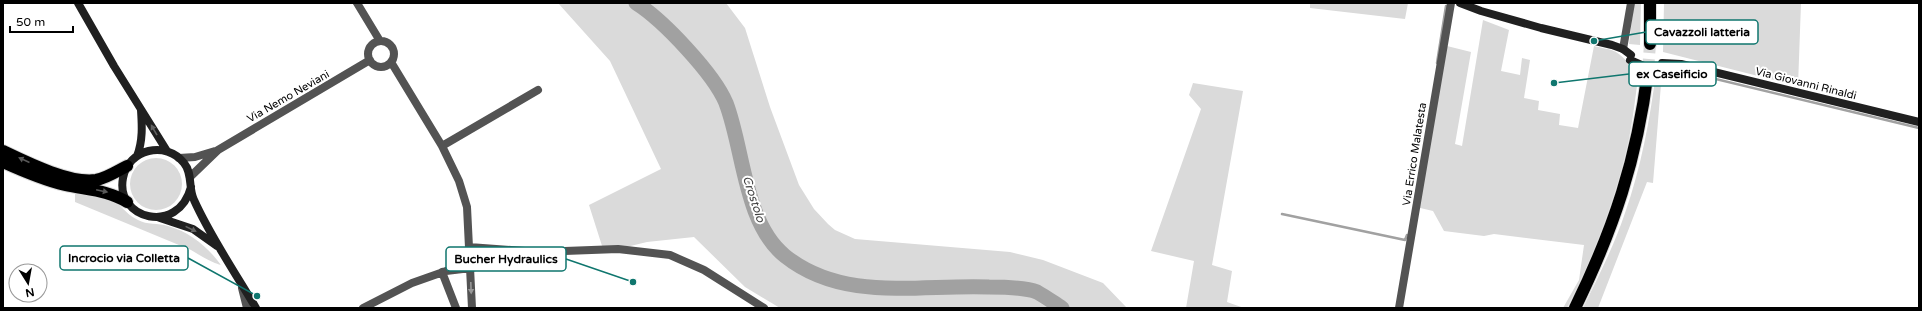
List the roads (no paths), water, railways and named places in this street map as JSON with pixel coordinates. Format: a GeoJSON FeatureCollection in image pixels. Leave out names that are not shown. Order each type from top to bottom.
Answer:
{"type":"FeatureCollection","features":[{"type":"Feature","properties":{"kind":"highway"},"geometry":{"type":"LineString","coordinates":[[1650,3],[1650,44]]}},
{"type":"Feature","properties":{"kind":"highway"},"geometry":{"type":"LineString","coordinates":[[1575,308],[1603,247],[1624,190],[1638,136],[1648,71]]}},
{"type":"Feature","properties":{"kind":"highway"},"geometry":{"type":"LineString","coordinates":[[3,151],[35,165],[80,180],[101,178],[127,166]]}},
{"type":"Feature","properties":{"kind":"highway"},"geometry":{"type":"LineString","coordinates":[[3,162],[64,185],[104,191],[118,196],[128,202]]}},
{"type":"Feature","properties":{"kind":"main road"},"geometry":{"type":"LineString","coordinates":[[78,3],[140,110],[148,118],[167,151]]}},
{"type":"Feature","properties":{"kind":"main road","name":"Via Giovanni Rinaldi"},"geometry":{"type":"LineString","coordinates":[[1460,3],[1477,10],[1541,28],[1612,45],[1623,49],[1631,57]]}},
{"type":"Feature","properties":{"kind":"main road","name":"Via Giovanni Rinaldi"},"geometry":{"type":"LineString","coordinates":[[1612,45],[1631,57],[1647,62],[1662,65],[1675,63],[1919,122]]}},
{"type":"Feature","properties":{"kind":"main road"},"geometry":{"type":"LineString","coordinates":[[137,156],[141,136],[140,110]]}},
{"type":"Feature","properties":{"kind":"main road"},"geometry":{"type":"LineString","coordinates":[[218,247],[193,229],[160,218],[141,214],[128,202],[123,190],[123,178],[127,166],[137,156],[151,150],[167,151],[179,158],[186,166],[190,177],[193,199],[218,247],[256,308]]}},
{"type":"Feature","properties":{"kind":"main road"},"geometry":{"type":"LineString","coordinates":[[160,218],[169,216],[177,211],[188,196],[191,187]]}},
{"type":"Feature","properties":{"kind":"street"},"geometry":{"type":"LineString","coordinates":[[358,3],[380,41]]}},
{"type":"Feature","properties":{"kind":"street","name":"Via Errico Malatesta"},"geometry":{"type":"LineString","coordinates":[[1399,308],[1451,3]]}},
{"type":"Feature","properties":{"kind":"street"},"geometry":{"type":"LineString","coordinates":[[1623,49],[1631,3]]}},
{"type":"Feature","properties":{"kind":"street"},"geometry":{"type":"LineString","coordinates":[[380,41],[384,41],[391,46],[394,54],[391,62],[380,66],[370,60],[369,52],[370,48],[376,42],[380,41]]}},
{"type":"Feature","properties":{"kind":"street","name":"Via Nemo Neviani"},"geometry":{"type":"LineString","coordinates":[[190,177],[218,150],[370,60]]}},
{"type":"Feature","properties":{"kind":"street"},"geometry":{"type":"LineString","coordinates":[[391,62],[442,146],[459,181],[467,207],[472,308]]}},
{"type":"Feature","properties":{"kind":"street"},"geometry":{"type":"LineString","coordinates":[[442,146],[538,90]]}},
{"type":"Feature","properties":{"kind":"street","name":"Via Nemo Neviani"},"geometry":{"type":"LineString","coordinates":[[179,158],[195,157],[218,150]]}},
{"type":"Feature","properties":{"kind":"street"},"geometry":{"type":"LineString","coordinates":[[469,247],[538,252],[613,248],[670,255],[704,270],[764,308]]}},
{"type":"Feature","properties":{"kind":"street"},"geometry":{"type":"LineString","coordinates":[[363,308],[412,283],[442,272],[470,268],[538,252]]}},
{"type":"Feature","properties":{"kind":"street"},"geometry":{"type":"LineString","coordinates":[[442,272],[456,308]]}},
{"type":"Feature","properties":{"kind":"street"},"geometry":{"type":"LineString","coordinates":[[240,281],[247,308]]}},
{"type":"Feature","properties":{"kind":"waterway","name":"Crostolo"},"geometry":{"type":"LineString","coordinates":[[636,3],[660,22],[687,48],[720,91],[726,103],[732,122],[753,205],[761,225],[771,242],[785,256],[808,271],[832,280],[857,286],[883,288],[1020,288],[1037,292],[1062,308]]}},
{"type":"Feature","properties":{"kind":"waterway"},"geometry":{"type":"LineString","coordinates":[[1437,63],[1446,6]]}},
{"type":"Feature","properties":{"kind":"waterway"},"geometry":{"type":"LineString","coordinates":[[1666,67],[1919,128]]}},
{"type":"Feature","properties":{"kind":"waterway"},"geometry":{"type":"LineString","coordinates":[[1282,214],[1405,240],[1407,235]]}},
{"type":"Feature","properties":{"kind":"tunnel"},"geometry":{"type":"LineString","coordinates":[[1648,71],[1650,44]]}},
{"type":"Feature","properties":{"kind":"place","name":"Cavazzoli latteria"},"geometry":{"type":"Point","coordinates":[1594,41]}},
{"type":"Feature","properties":{"kind":"place","name":"ex Caseificio"},"geometry":{"type":"Point","coordinates":[1554,83]}},
{"type":"Feature","properties":{"kind":"place","name":"Bucher Hydraulics"},"geometry":{"type":"Point","coordinates":[633,282]}},
{"type":"Feature","properties":{"kind":"place","name":"Incrocio via Colletta"},"geometry":{"type":"Point","coordinates":[257,296]}}]}
